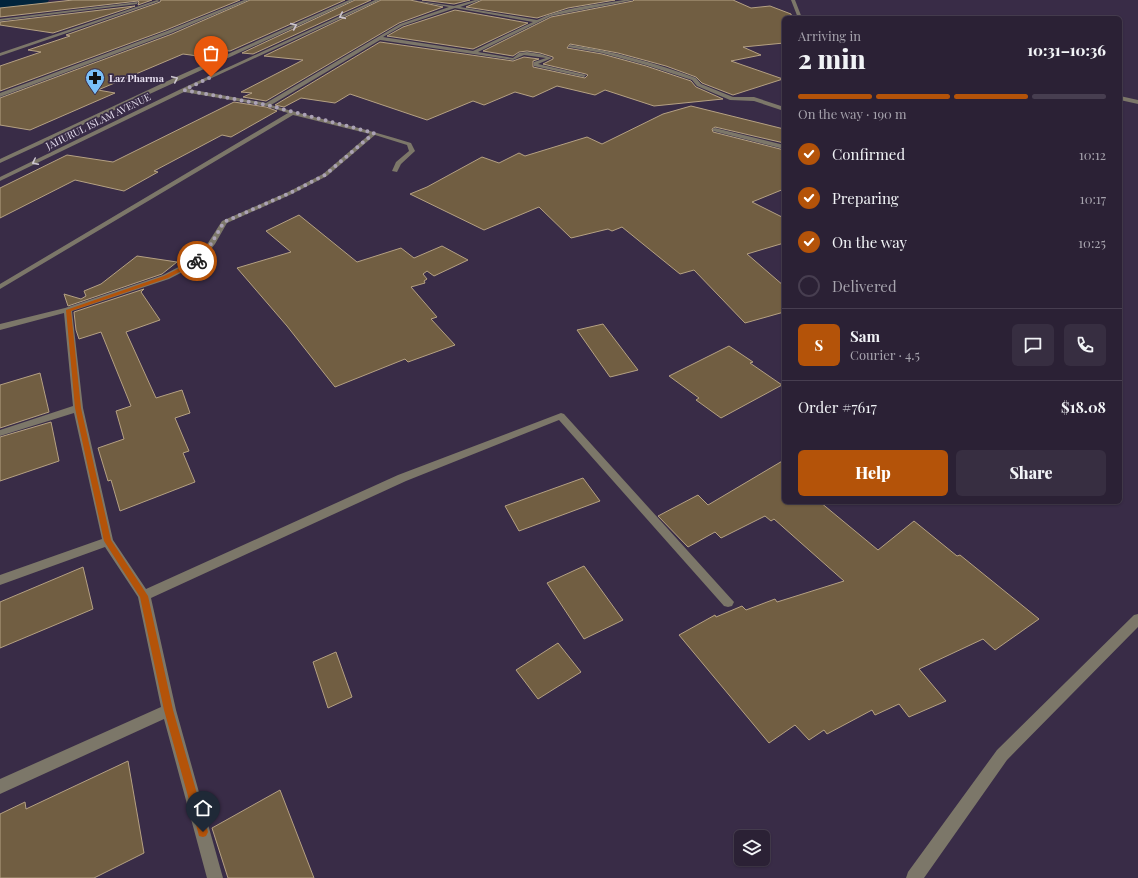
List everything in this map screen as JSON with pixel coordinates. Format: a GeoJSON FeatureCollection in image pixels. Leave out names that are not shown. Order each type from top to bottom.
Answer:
{"type":"FeatureCollection","features":[{"type":"Feature","properties":{"kind":"street"},"geometry":{"type":"LineString","coordinates":[[0,20],[165,0]]}},
{"type":"Feature","properties":{"kind":"street"},"geometry":{"type":"LineString","coordinates":[[0,95],[169,32],[247,0]]}},
{"type":"Feature","properties":{"kind":"street","name":"JAHURUL ISLAM AVENUE"},"geometry":{"type":"LineString","coordinates":[[0,161],[178,78],[352,0]]}},
{"type":"Feature","properties":{"kind":"street","name":"JAHURUL ISLAM AVENUE"},"geometry":{"type":"LineString","coordinates":[[0,179],[184,90],[378,0]]}},
{"type":"Feature","properties":{"kind":"street"},"geometry":{"type":"LineString","coordinates":[[413,0],[537,21]]}},
{"type":"Feature","properties":{"kind":"street"},"geometry":{"type":"LineString","coordinates":[[267,105],[401,25],[430,14],[479,0]]}},
{"type":"Feature","properties":{"kind":"street"},"geometry":{"type":"LineString","coordinates":[[475,52],[537,21],[565,11],[631,0]]}},
{"type":"Feature","properties":{"kind":"street"},"geometry":{"type":"LineString","coordinates":[[792,0],[799,16]]}},
{"type":"Feature","properties":{"kind":"street"},"geometry":{"type":"LineString","coordinates":[[0,55],[158,1]]}},
{"type":"Feature","properties":{"kind":"street"},"geometry":{"type":"LineString","coordinates":[[0,24],[28,17]]}},
{"type":"Feature","properties":{"kind":"street"},"geometry":{"type":"LineString","coordinates":[[378,38],[513,59],[526,53],[550,58],[535,63],[536,65],[584,76]]}},
{"type":"Feature","properties":{"kind":"street"},"geometry":{"type":"LineString","coordinates":[[570,46],[602,50],[622,55],[694,79],[699,85],[732,99],[754,99],[782,107]]}},
{"type":"Feature","properties":{"kind":"street"},"geometry":{"type":"LineString","coordinates":[[184,90],[267,105],[292,113],[374,133],[409,144],[412,151],[398,163],[395,171]]}},
{"type":"Feature","properties":{"kind":"street"},"geometry":{"type":"LineString","coordinates":[[1122,98],[1138,102]]}},
{"type":"Feature","properties":{"kind":"street"},"geometry":{"type":"LineString","coordinates":[[0,287],[292,113]]}},
{"type":"Feature","properties":{"kind":"street"},"geometry":{"type":"LineString","coordinates":[[715,130],[782,147]]}},
{"type":"Feature","properties":{"kind":"street"},"geometry":{"type":"LineString","coordinates":[[0,327],[68,310],[166,277],[197,261],[211,244],[224,222],[290,193],[325,175],[374,133]]}},
{"type":"Feature","properties":{"kind":"street"},"geometry":{"type":"LineString","coordinates":[[68,310],[78,408],[108,541],[144,596],[169,710],[216,878]]}},
{"type":"Feature","properties":{"kind":"street"},"geometry":{"type":"LineString","coordinates":[[0,433],[78,408]]}},
{"type":"Feature","properties":{"kind":"street"},"geometry":{"type":"LineString","coordinates":[[144,596],[402,478],[561,416],[728,602]]}},
{"type":"Feature","properties":{"kind":"street"},"geometry":{"type":"LineString","coordinates":[[0,580],[108,541]]}},
{"type":"Feature","properties":{"kind":"street"},"geometry":{"type":"LineString","coordinates":[[914,878],[1002,755],[1138,619]]}},
{"type":"Feature","properties":{"kind":"street"},"geometry":{"type":"LineString","coordinates":[[0,787],[169,710]]}},
{"type":"Feature","properties":{"kind":"building"},"geometry":{"type":"Polygon","coordinates":[[[73,0],[152,0],[138,5],[138,1],[0,17],[0,8],[73,0]]]}},
{"type":"Feature","properties":{"kind":"building"},"geometry":{"type":"Polygon","coordinates":[[[161,0],[240,0],[166,30],[0,91],[0,66],[41,52],[28,50],[70,36],[66,35],[160,2],[161,0]]]}},
{"type":"Feature","properties":{"kind":"building"},"geometry":{"type":"Polygon","coordinates":[[[250,0],[345,0],[230,51],[214,50],[198,56],[183,54],[98,90],[115,93],[30,130],[0,125],[0,98],[172,34],[250,0]]]}},
{"type":"Feature","properties":{"kind":"building"},"geometry":{"type":"Polygon","coordinates":[[[355,0],[371,0],[253,54],[242,53],[355,0]]]}},
{"type":"Feature","properties":{"kind":"building"},"geometry":{"type":"Polygon","coordinates":[[[381,0],[410,0],[443,7],[399,23],[266,101],[243,97],[252,93],[241,92],[303,60],[264,56],[381,0]]]}},
{"type":"Feature","properties":{"kind":"building"},"geometry":{"type":"Polygon","coordinates":[[[422,0],[470,0],[454,4],[422,0]]]}},
{"type":"Feature","properties":{"kind":"building"},"geometry":{"type":"Polygon","coordinates":[[[482,0],[615,0],[568,8],[537,18],[466,7],[482,0]]]}},
{"type":"Feature","properties":{"kind":"building"},"geometry":{"type":"Polygon","coordinates":[[[733,0],[751,8],[770,6],[791,14],[792,16],[782,16],[782,43],[743,47],[761,55],[731,61],[782,79],[733,95],[702,83],[696,77],[666,66],[618,53],[570,44],[567,48],[602,54],[646,66],[691,81],[696,87],[723,99],[654,106],[605,90],[595,95],[557,86],[533,97],[515,92],[484,105],[473,101],[427,120],[350,94],[335,103],[301,98],[284,107],[275,105],[380,42],[513,61],[524,57],[539,59],[533,61],[533,67],[585,78],[588,75],[543,64],[553,59],[553,57],[540,53],[527,51],[519,52],[513,56],[483,51],[551,17],[633,1],[733,0]]]}},
{"type":"Feature","properties":{"kind":"building"},"geometry":{"type":"Polygon","coordinates":[[[135,6],[53,33],[0,25],[0,22],[135,6]]]}},
{"type":"Feature","properties":{"kind":"building"},"geometry":{"type":"Polygon","coordinates":[[[455,10],[528,23],[473,49],[387,36],[403,27],[455,10]]]}},
{"type":"Feature","properties":{"kind":"building"},"geometry":{"type":"Polygon","coordinates":[[[234,102],[266,107],[277,111],[231,137],[222,135],[154,171],[158,172],[124,191],[75,180],[0,218],[0,188],[67,155],[113,162],[234,102]]]}},
{"type":"Feature","properties":{"kind":"building"},"geometry":{"type":"Polygon","coordinates":[[[691,106],[782,129],[782,143],[715,127],[712,129],[713,132],[782,149],[782,190],[752,202],[782,217],[782,244],[747,254],[782,284],[782,313],[745,323],[694,270],[680,274],[622,227],[612,231],[608,229],[571,238],[539,207],[484,230],[410,194],[427,187],[482,157],[499,163],[519,153],[525,156],[587,137],[602,144],[663,114],[691,106]]]}},
{"type":"Feature","properties":{"kind":"building"},"geometry":{"type":"Polygon","coordinates":[[[299,215],[357,262],[401,248],[414,258],[442,246],[468,260],[434,276],[427,271],[423,274],[427,279],[424,281],[425,283],[411,287],[437,317],[431,319],[455,345],[408,362],[405,359],[335,387],[287,326],[237,268],[291,252],[266,231],[299,215]]]}},
{"type":"Feature","properties":{"kind":"building"},"geometry":{"type":"Polygon","coordinates":[[[137,256],[177,262],[162,274],[68,306],[64,294],[81,299],[86,296],[84,291],[101,284],[137,256]]]}},
{"type":"Feature","properties":{"kind":"building"},"geometry":{"type":"Polygon","coordinates":[[[144,289],[141,292],[160,320],[126,332],[156,398],[182,390],[190,413],[175,418],[189,451],[183,453],[195,482],[120,511],[111,480],[108,481],[98,448],[124,439],[116,411],[131,406],[101,332],[79,339],[76,330],[74,312],[144,289]]]}},
{"type":"Feature","properties":{"kind":"building"},"geometry":{"type":"Polygon","coordinates":[[[603,324],[638,370],[610,377],[577,330],[603,324]]]}},
{"type":"Feature","properties":{"kind":"building"},"geometry":{"type":"Polygon","coordinates":[[[729,346],[753,362],[750,363],[782,385],[721,418],[696,400],[699,398],[669,376],[729,346]]]}},
{"type":"Feature","properties":{"kind":"building"},"geometry":{"type":"Polygon","coordinates":[[[40,373],[49,412],[0,428],[0,385],[40,373]]]}},
{"type":"Feature","properties":{"kind":"building"},"geometry":{"type":"Polygon","coordinates":[[[51,422],[59,461],[0,481],[0,437],[51,422]]]}},
{"type":"Feature","properties":{"kind":"building"},"geometry":{"type":"Polygon","coordinates":[[[782,461],[782,504],[822,504],[878,550],[914,521],[957,556],[960,555],[1039,619],[995,650],[983,639],[919,669],[946,701],[909,717],[899,704],[875,715],[872,710],[827,734],[824,730],[809,740],[795,725],[769,743],[679,635],[715,615],[716,617],[742,606],[746,610],[775,599],[777,602],[844,581],[774,519],[771,521],[765,516],[721,538],[715,532],[688,547],[658,516],[698,495],[708,505],[782,461]]]}},
{"type":"Feature","properties":{"kind":"building"},"geometry":{"type":"Polygon","coordinates":[[[583,478],[600,501],[519,531],[505,506],[583,478]]]}},
{"type":"Feature","properties":{"kind":"building"},"geometry":{"type":"Polygon","coordinates":[[[584,566],[623,620],[584,639],[547,583],[584,566]]]}},
{"type":"Feature","properties":{"kind":"building"},"geometry":{"type":"Polygon","coordinates":[[[83,567],[93,609],[0,648],[0,602],[83,567]]]}},
{"type":"Feature","properties":{"kind":"building"},"geometry":{"type":"Polygon","coordinates":[[[558,643],[581,672],[538,699],[516,670],[558,643]]]}},
{"type":"Feature","properties":{"kind":"building"},"geometry":{"type":"Polygon","coordinates":[[[336,652],[352,697],[328,708],[313,662],[336,652]]]}},
{"type":"Feature","properties":{"kind":"building"},"geometry":{"type":"Polygon","coordinates":[[[128,761],[144,853],[94,878],[0,878],[0,814],[25,802],[26,809],[128,761]]]}},
{"type":"Feature","properties":{"kind":"building"},"geometry":{"type":"Polygon","coordinates":[[[280,790],[314,878],[228,878],[212,828],[280,790]]]}},
{"type":"Feature","properties":{"kind":"waterway"},"geometry":{"type":"LineString","coordinates":[[0,4],[38,0]]}},
{"type":"Feature","properties":{"kind":"way so far"},"geometry":{"type":"LineString","coordinates":[[197,261],[211,244],[224,222],[290,193],[325,175],[374,133],[292,113],[267,105],[184,90],[211,77]]}},
{"type":"Feature","properties":{"kind":"place","name":"Laz Pharma"},"geometry":{"type":"Point","coordinates":[95,95]}},
{"type":"Feature","properties":{"kind":"route"},"geometry":{"type":"LineString","coordinates":[[197,261],[166,277],[68,310],[78,408],[108,541],[144,596],[169,710],[203,832]]}}]}
